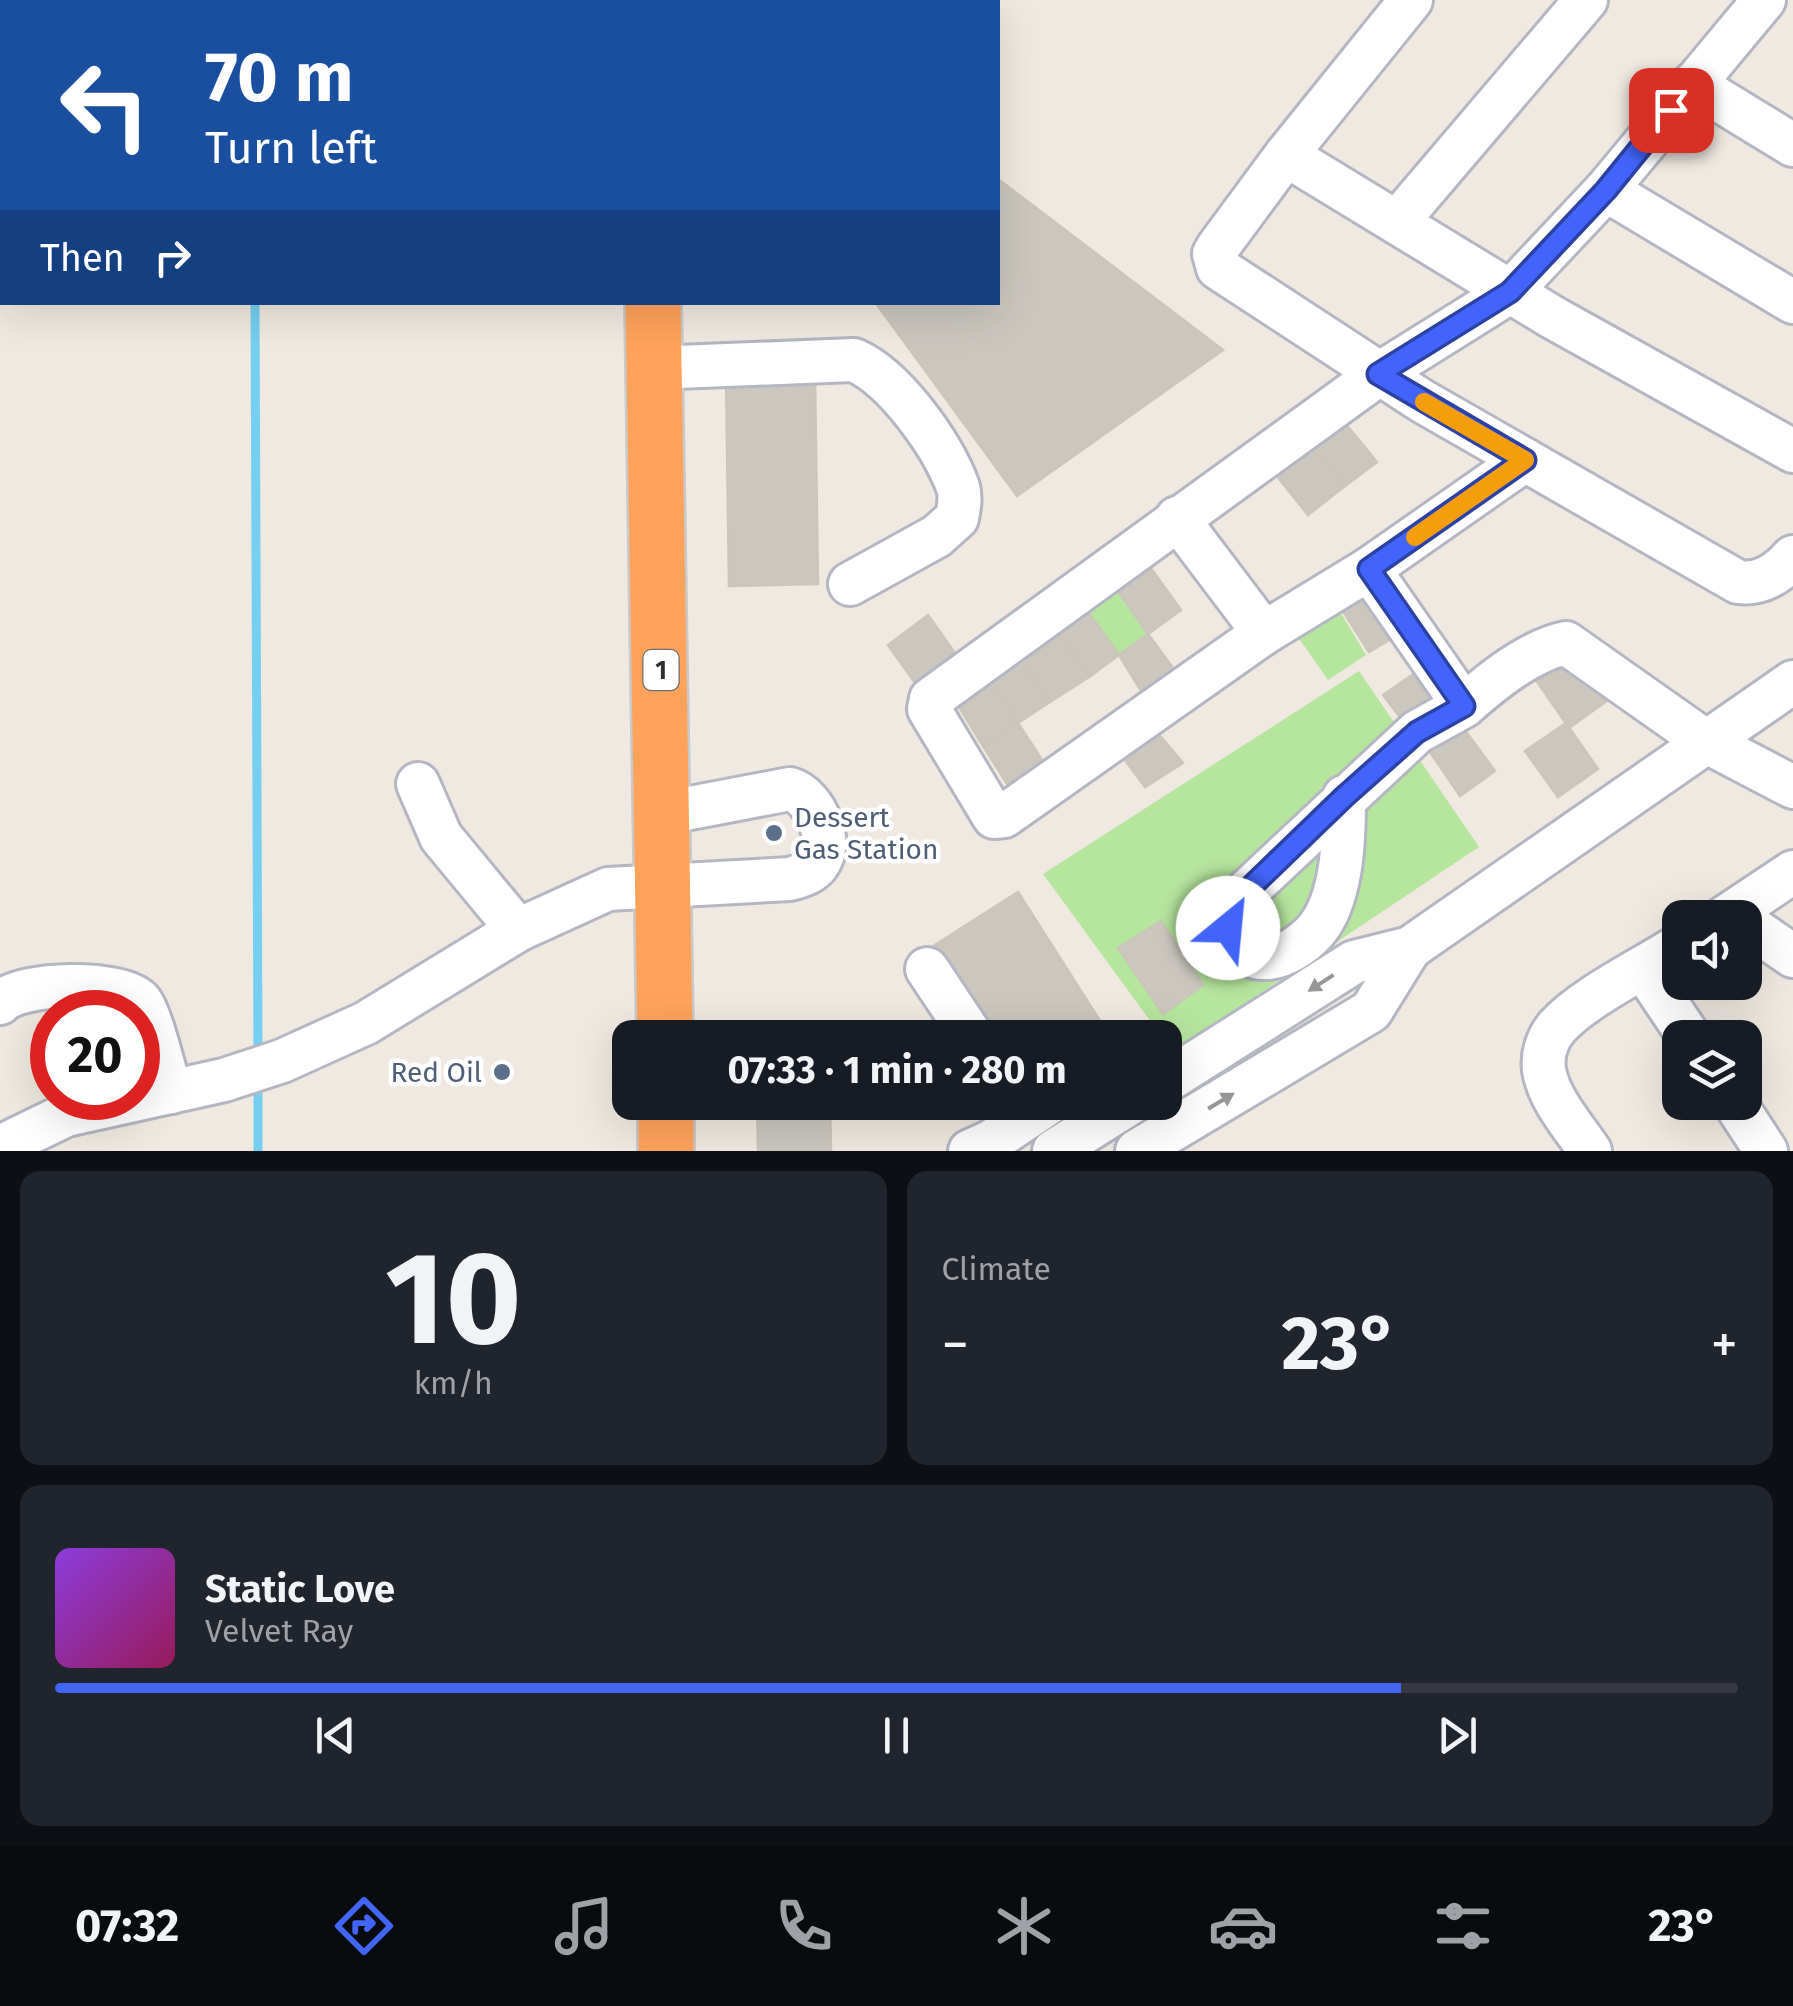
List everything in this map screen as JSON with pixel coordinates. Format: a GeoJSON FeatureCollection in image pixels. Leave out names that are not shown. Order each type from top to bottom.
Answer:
{"type":"FeatureCollection","features":[{"type":"Feature","properties":{"kind":"highway","name":"1"},"geometry":{"type":"LineString","coordinates":[[654,305],[665,1020]]}},
{"type":"Feature","properties":{"kind":"highway"},"geometry":{"type":"LineString","coordinates":[[666,1120],[666,1151]]}},
{"type":"Feature","properties":{"kind":"street"},"geometry":{"type":"LineString","coordinates":[[1411,0],[1286,154],[1218,247],[1215,263],[1222,273],[1378,374],[1738,582],[1764,579],[1781,570],[1793,557]]}},
{"type":"Feature","properties":{"kind":"street"},"geometry":{"type":"LineString","coordinates":[[1397,222],[1586,0]]}},
{"type":"Feature","properties":{"kind":"street"},"geometry":{"type":"LineString","coordinates":[[1525,460],[1369,569],[1264,633],[1008,814],[994,818],[932,715],[931,699],[1177,518],[1378,374],[1510,292],[1606,190],[1764,0]]}},
{"type":"Feature","properties":{"kind":"street"},"geometry":{"type":"LineString","coordinates":[[1692,84],[1793,145]]}},
{"type":"Feature","properties":{"kind":"street"},"geometry":{"type":"LineString","coordinates":[[1286,154],[1510,292],[1793,450]]}},
{"type":"Feature","properties":{"kind":"street"},"geometry":{"type":"LineString","coordinates":[[1606,190],[1793,302]]}},
{"type":"Feature","properties":{"kind":"street"},"geometry":{"type":"LineString","coordinates":[[652,368],[854,360],[879,374],[900,393],[959,489],[957,518],[936,536],[850,584]]}},
{"type":"Feature","properties":{"kind":"street"},"geometry":{"type":"LineString","coordinates":[[1177,518],[1264,633]]}},
{"type":"Feature","properties":{"kind":"street"},"geometry":{"type":"LineString","coordinates":[[1369,569],[1464,706]]}},
{"type":"Feature","properties":{"kind":"street"},"geometry":{"type":"LineString","coordinates":[[1344,797],[1417,732],[1464,706],[1550,646],[1566,643],[1706,741],[1793,787]]}},
{"type":"Feature","properties":{"kind":"street"},"geometry":{"type":"LineString","coordinates":[[1182,1071],[1354,962],[1410,948],[1793,682]]}},
{"type":"Feature","properties":{"kind":"street"},"geometry":{"type":"LineString","coordinates":[[418,784],[442,837],[518,930]]}},
{"type":"Feature","properties":{"kind":"street"},"geometry":{"type":"LineString","coordinates":[[4,1138],[66,1115],[224,1080],[282,1061],[366,1023],[518,930],[608,889],[790,880],[808,873],[820,862],[824,847],[818,815],[810,801],[801,792],[790,789],[664,813]]}},
{"type":"Feature","properties":{"kind":"street"},"geometry":{"type":"LineString","coordinates":[[1757,900],[1793,872]]}},
{"type":"Feature","properties":{"kind":"street"},"geometry":{"type":"LineString","coordinates":[[1762,936],[1793,956]]}},
{"type":"Feature","properties":{"kind":"street"},"geometry":{"type":"LineString","coordinates":[[1137,1151],[1371,1011],[1410,948]]}},
{"type":"Feature","properties":{"kind":"street"},"geometry":{"type":"LineString","coordinates":[[1590,1151],[1549,1087],[1543,1068],[1545,1047],[1570,1017],[1662,956]]}},
{"type":"Feature","properties":{"kind":"street"},"geometry":{"type":"LineString","coordinates":[[1643,968],[1678,1020]]}},
{"type":"Feature","properties":{"kind":"street"},"geometry":{"type":"LineString","coordinates":[[927,969],[961,1020]]}},
{"type":"Feature","properties":{"kind":"street"},"geometry":{"type":"LineString","coordinates":[[0,1004],[5,998],[37,986],[128,992],[142,1003],[171,1092]]}},
{"type":"Feature","properties":{"kind":"street"},"geometry":{"type":"LineString","coordinates":[[1252,1028],[1288,1061]]}},
{"type":"Feature","properties":{"kind":"street"},"geometry":{"type":"LineString","coordinates":[[970,1151],[992,1141],[1017,1120]]}},
{"type":"Feature","properties":{"kind":"street"},"geometry":{"type":"LineString","coordinates":[[1054,1151],[1103,1120]]}},
{"type":"Feature","properties":{"kind":"street"},"geometry":{"type":"LineString","coordinates":[[1746,1120],[1766,1151]]}},
{"type":"Feature","properties":{"kind":"green space"},"geometry":{"type":"Polygon","coordinates":[[[1113,584],[1148,634],[1119,655],[1083,605],[1113,584]]]}},
{"type":"Feature","properties":{"kind":"green space"},"geometry":{"type":"Polygon","coordinates":[[[1339,610],[1366,655],[1328,680],[1298,637],[1339,610]]]}},
{"type":"Feature","properties":{"kind":"green space"},"geometry":{"type":"Polygon","coordinates":[[[1359,671],[1479,847],[1182,1045],[1182,1020],[1150,1020],[1043,874],[1359,671]]]}},
{"type":"Feature","properties":{"kind":"building"},"geometry":{"type":"Polygon","coordinates":[[[1000,181],[1223,350],[1017,496],[877,305],[1000,305],[1000,181]]]}},
{"type":"Feature","properties":{"kind":"building"},"geometry":{"type":"Polygon","coordinates":[[[815,377],[818,584],[729,586],[726,378],[815,377]]]}},
{"type":"Feature","properties":{"kind":"building"},"geometry":{"type":"Polygon","coordinates":[[[1340,417],[1377,462],[1345,486],[1310,441],[1340,417]]]}},
{"type":"Feature","properties":{"kind":"building"},"geometry":{"type":"Polygon","coordinates":[[[1310,441],[1345,486],[1308,515],[1272,470],[1310,441]]]}},
{"type":"Feature","properties":{"kind":"building"},"geometry":{"type":"Polygon","coordinates":[[[1145,560],[1181,610],[1148,634],[1113,584],[1145,560]]]}},
{"type":"Feature","properties":{"kind":"building"},"geometry":{"type":"Polygon","coordinates":[[[1375,585],[1404,631],[1369,652],[1341,608],[1375,585]]]}},
{"type":"Feature","properties":{"kind":"building"},"geometry":{"type":"Polygon","coordinates":[[[1083,605],[1119,655],[1089,677],[1053,626],[1083,605]]]}},
{"type":"Feature","properties":{"kind":"building"},"geometry":{"type":"Polygon","coordinates":[[[928,615],[960,660],[920,690],[888,645],[928,615]]]}},
{"type":"Feature","properties":{"kind":"building"},"geometry":{"type":"Polygon","coordinates":[[[1053,626],[1089,677],[1050,702],[1017,654],[1053,626]]]}},
{"type":"Feature","properties":{"kind":"building"},"geometry":{"type":"Polygon","coordinates":[[[1148,634],[1179,676],[1146,699],[1119,655],[1148,634]]]}},
{"type":"Feature","properties":{"kind":"building"},"geometry":{"type":"Polygon","coordinates":[[[1017,654],[1050,702],[1018,723],[988,676],[1017,654]]]}},
{"type":"Feature","properties":{"kind":"building"},"geometry":{"type":"Polygon","coordinates":[[[1564,659],[1615,695],[1569,728],[1536,680],[1564,659]]]}},
{"type":"Feature","properties":{"kind":"building"},"geometry":{"type":"Polygon","coordinates":[[[1428,664],[1454,702],[1410,730],[1383,695],[1428,664]]]}},
{"type":"Feature","properties":{"kind":"building"},"geometry":{"type":"Polygon","coordinates":[[[988,676],[1018,723],[983,746],[953,697],[988,676]]]}},
{"type":"Feature","properties":{"kind":"building"},"geometry":{"type":"Polygon","coordinates":[[[1018,723],[1046,766],[1011,790],[983,746],[1018,723]]]}},
{"type":"Feature","properties":{"kind":"building"},"geometry":{"type":"Polygon","coordinates":[[[1566,723],[1598,769],[1558,797],[1525,751],[1566,723]]]}},
{"type":"Feature","properties":{"kind":"building"},"geometry":{"type":"Polygon","coordinates":[[[1151,725],[1183,763],[1145,787],[1116,748],[1151,725]]]}},
{"type":"Feature","properties":{"kind":"building"},"geometry":{"type":"Polygon","coordinates":[[[1461,725],[1495,771],[1460,796],[1428,749],[1461,725]]]}},
{"type":"Feature","properties":{"kind":"building"},"geometry":{"type":"Polygon","coordinates":[[[1018,892],[1100,1020],[979,1020],[932,947],[1018,892]]]}},
{"type":"Feature","properties":{"kind":"building"},"geometry":{"type":"Polygon","coordinates":[[[1161,921],[1203,985],[1163,1014],[1118,948],[1161,921]]]}},
{"type":"Feature","properties":{"kind":"building"},"geometry":{"type":"Polygon","coordinates":[[[757,1120],[830,1120],[831,1151],[758,1151],[757,1120]]]}},
{"type":"Feature","properties":{"kind":"waterway"},"geometry":{"type":"LineString","coordinates":[[255,305],[258,1058]]}},
{"type":"Feature","properties":{"kind":"waterway"},"geometry":{"type":"LineString","coordinates":[[258,1084],[258,1151]]}},
{"type":"Feature","properties":{"kind":"slow traffic"},"geometry":{"type":"LineString","coordinates":[[1415,537],[1525,460],[1424,402]]}},
{"type":"Feature","properties":{"kind":"place","name":"Dessert Gas Station"},"geometry":{"type":"Point","coordinates":[774,833]}},
{"type":"Feature","properties":{"kind":"place","name":"Red Oil"},"geometry":{"type":"Point","coordinates":[502,1072]}},
{"type":"Feature","properties":{"kind":"route"},"geometry":{"type":"LineString","coordinates":[[1228,928],[1231,906],[1344,797],[1417,732],[1464,706],[1369,569],[1525,460],[1378,374],[1510,292],[1606,190],[1671,110]]}}]}
